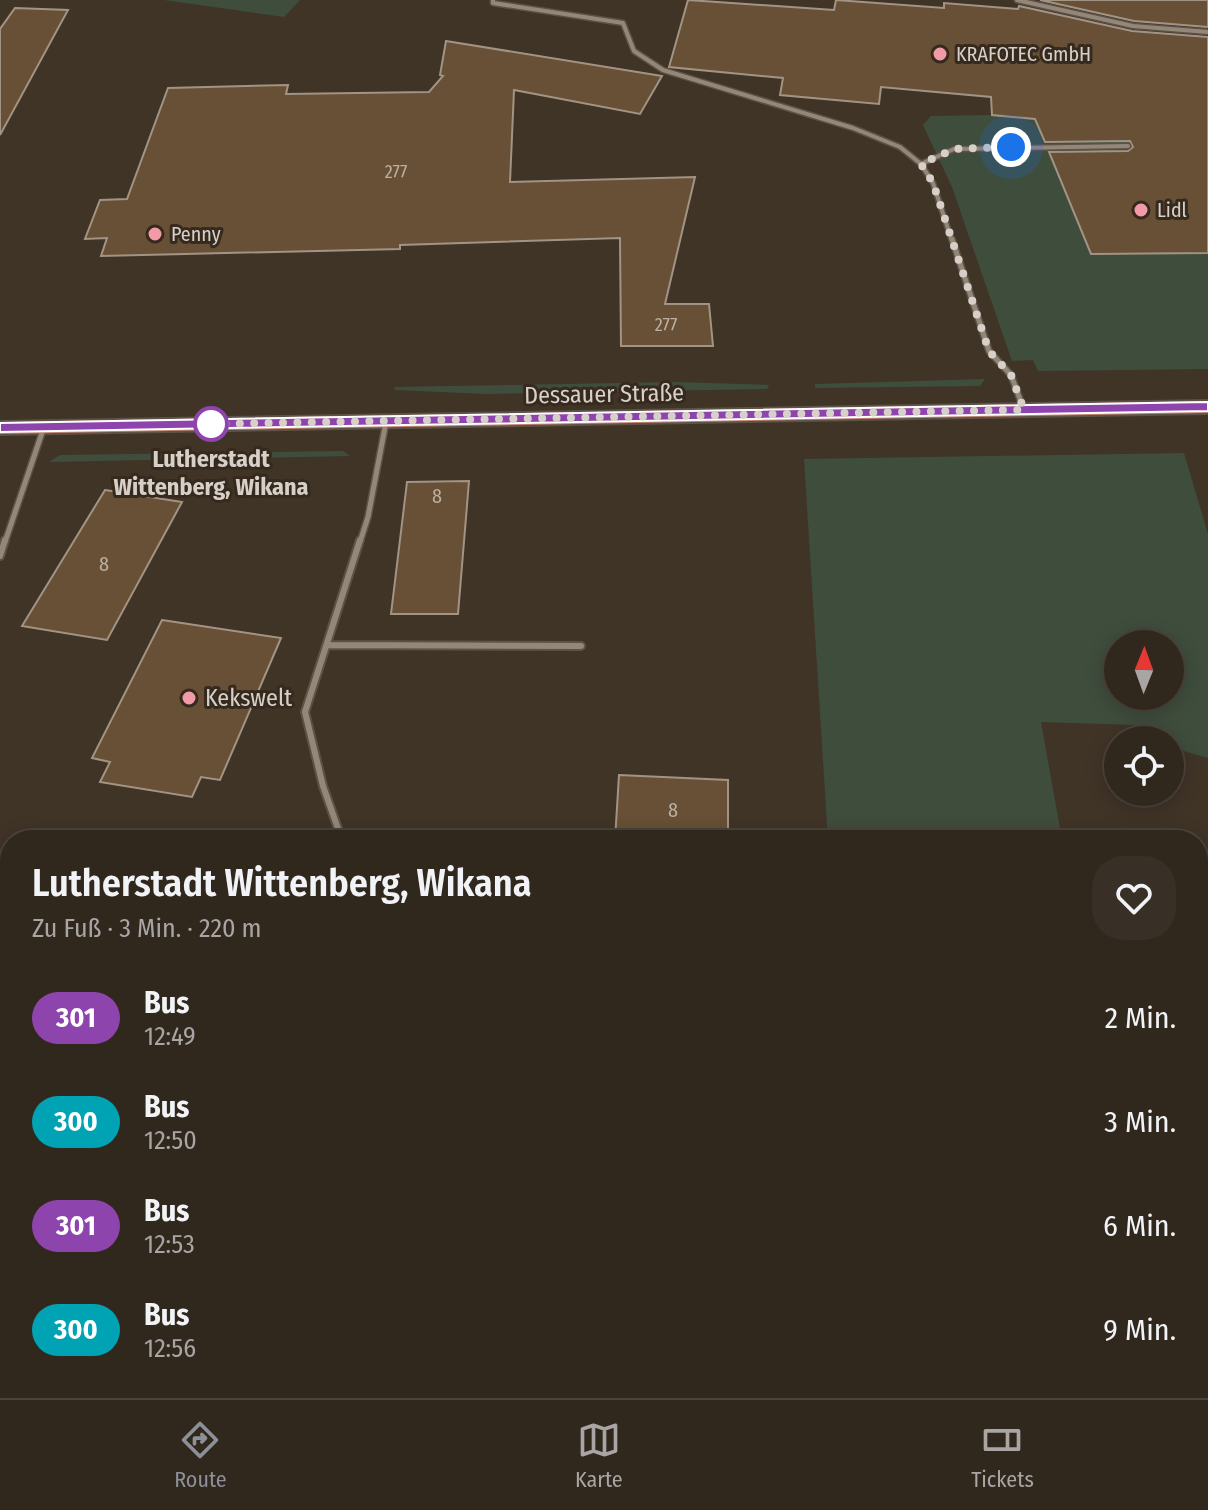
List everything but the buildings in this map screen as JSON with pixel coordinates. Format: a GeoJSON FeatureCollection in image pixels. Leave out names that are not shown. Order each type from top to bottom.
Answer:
{"type":"FeatureCollection","features":[{"type":"Feature","properties":{"kind":"main road","name":"Dessauer Straße"},"geometry":{"type":"LineString","coordinates":[[0,428],[1208,407]]}},
{"type":"Feature","properties":{"kind":"lane"},"geometry":{"type":"LineString","coordinates":[[493,0],[493,3],[623,23],[634,51],[663,70],[853,128],[900,147],[921,164],[933,183],[989,351],[1011,375],[1024,410]]}},
{"type":"Feature","properties":{"kind":"lane"},"geometry":{"type":"LineString","coordinates":[[1017,0],[1133,26],[1208,32]]}},
{"type":"Feature","properties":{"kind":"lane"},"geometry":{"type":"LineString","coordinates":[[921,164],[954,149],[1128,146]]}},
{"type":"Feature","properties":{"kind":"lane"},"geometry":{"type":"LineString","coordinates":[[338,830],[323,786],[305,712],[368,517],[386,422]]}},
{"type":"Feature","properties":{"kind":"lane"},"geometry":{"type":"LineString","coordinates":[[0,556],[44,427]]}},
{"type":"Feature","properties":{"kind":"lane"},"geometry":{"type":"LineString","coordinates":[[327,645],[581,646]]}},
{"type":"Feature","properties":{"kind":"green space"},"geometry":{"type":"Polygon","coordinates":[[[164,0],[300,0],[284,17],[164,0]]]}},
{"type":"Feature","properties":{"kind":"green space"},"geometry":{"type":"Polygon","coordinates":[[[989,115],[1208,136],[1208,369],[1038,371],[1033,360],[1012,361],[952,187],[923,125],[931,116],[989,115]]]}},
{"type":"Feature","properties":{"kind":"green space"},"geometry":{"type":"Polygon","coordinates":[[[985,379],[980,386],[815,388],[815,384],[985,379]]]}},
{"type":"Feature","properties":{"kind":"green space"},"geometry":{"type":"Polygon","coordinates":[[[676,382],[769,385],[767,389],[486,394],[395,390],[394,387],[676,382]]]}},
{"type":"Feature","properties":{"kind":"green space"},"geometry":{"type":"Polygon","coordinates":[[[343,451],[350,456],[49,462],[60,455],[343,451]]]}},
{"type":"Feature","properties":{"kind":"green space"},"geometry":{"type":"Polygon","coordinates":[[[1184,453],[1208,534],[1208,758],[1184,751],[1184,726],[1041,722],[1060,830],[827,830],[804,459],[1184,453]]]}},
{"type":"Feature","properties":{"kind":"bus line","name":"301"},"geometry":{"type":"LineString","coordinates":[[0,428],[1208,407]]}},
{"type":"Feature","properties":{"kind":"place","name":"KRAFOTEC GmbH"},"geometry":{"type":"Point","coordinates":[940,54]}},
{"type":"Feature","properties":{"kind":"place","name":"Lidl"},"geometry":{"type":"Point","coordinates":[1141,210]}},
{"type":"Feature","properties":{"kind":"place","name":"Penny"},"geometry":{"type":"Point","coordinates":[155,234]}},
{"type":"Feature","properties":{"kind":"place","name":"Lutherstadt Wittenberg, Wikana"},"geometry":{"type":"Point","coordinates":[211,424]}},
{"type":"Feature","properties":{"kind":"place","name":"Kekswelt"},"geometry":{"type":"Point","coordinates":[189,698]}},
{"type":"Feature","properties":{"kind":"route"},"geometry":{"type":"LineString","coordinates":[[211,424],[1024,410],[1011,375],[989,351],[933,183],[921,164],[954,149],[1011,147]]}}]}
